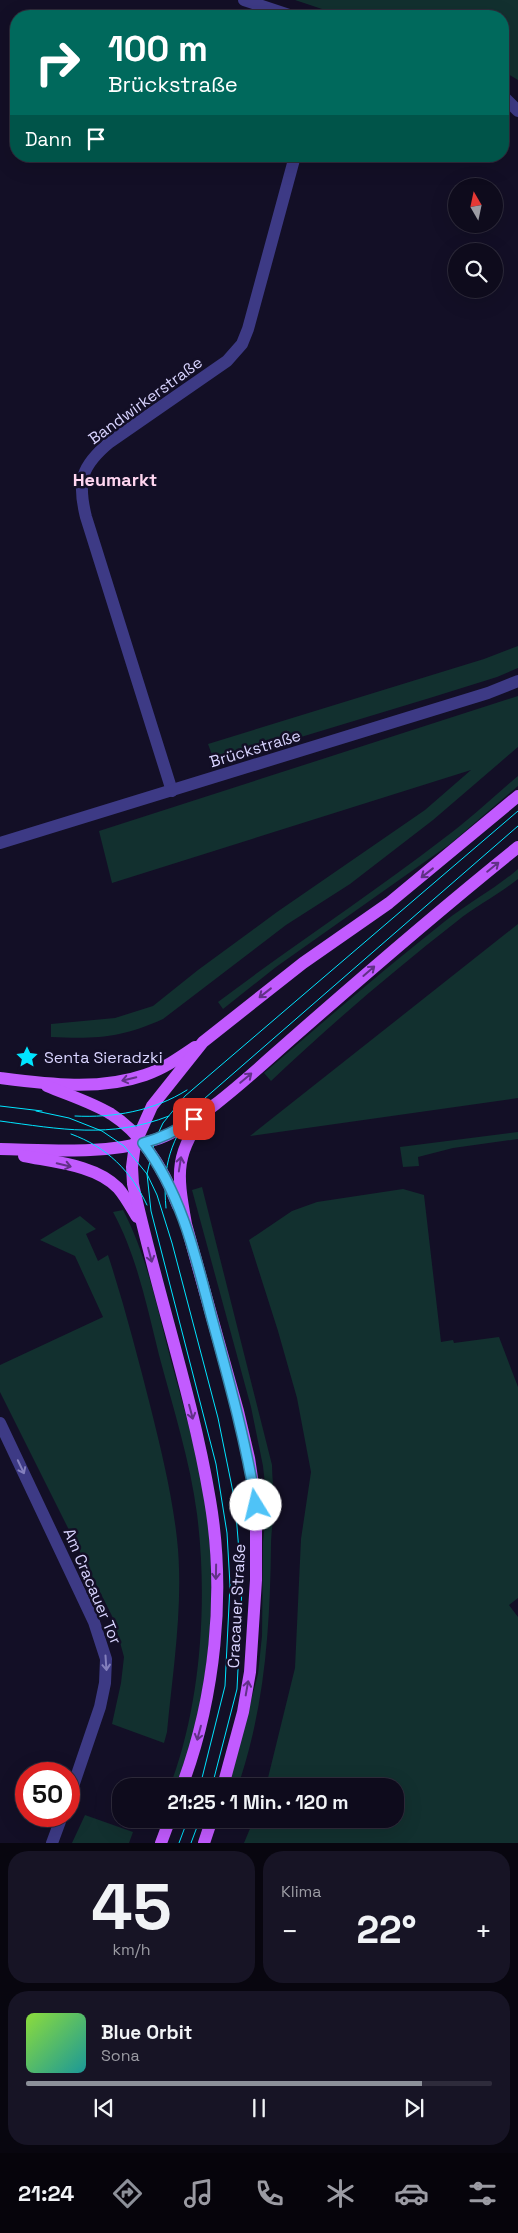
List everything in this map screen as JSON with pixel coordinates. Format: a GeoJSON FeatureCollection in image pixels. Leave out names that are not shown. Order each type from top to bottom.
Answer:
{"type":"FeatureCollection","features":[{"type":"Feature","properties":{"kind":"main road"},"geometry":{"type":"LineString","coordinates":[[0,1078],[40,1084],[92,1084],[120,1081],[144,1075],[169,1064],[203,1042],[303,963],[389,903],[518,796]]}},
{"type":"Feature","properties":{"kind":"main road"},"geometry":{"type":"LineString","coordinates":[[0,1149],[67,1151],[137,1145],[155,1140],[179,1129],[208,1108],[448,903],[518,847]]}},
{"type":"Feature","properties":{"kind":"main road"},"geometry":{"type":"LineString","coordinates":[[137,1145],[152,1106],[203,1042]]}},
{"type":"Feature","properties":{"kind":"main road","name":"Cracauer Straße"},"geometry":{"type":"LineString","coordinates":[[40,1084],[103,1110],[137,1145],[175,1196],[186,1224],[238,1411],[249,1458],[256,1505],[256,1580],[250,1672],[243,1712],[225,1778]]}},
{"type":"Feature","properties":{"kind":"main road","name":"Cracauer Straße"},"geometry":{"type":"LineString","coordinates":[[186,1224],[179,1170],[189,1134],[208,1108]]}},
{"type":"Feature","properties":{"kind":"main road","name":"Cracauer Straße"},"geometry":{"type":"LineString","coordinates":[[137,1145],[132,1178],[195,1426],[211,1500],[216,1554],[216,1636],[205,1707],[192,1760],[185,1778]]}},
{"type":"Feature","properties":{"kind":"main road","name":"Cracauer Straße"},"geometry":{"type":"LineString","coordinates":[[0,1149],[92,1172],[108,1179],[129,1203],[146,1236]]}},
{"type":"Feature","properties":{"kind":"main road"},"geometry":{"type":"LineString","coordinates":[[161,1843],[167,1828]]}},
{"type":"Feature","properties":{"kind":"main road"},"geometry":{"type":"LineString","coordinates":[[204,1843],[209,1828]]}},
{"type":"Feature","properties":{"kind":"street"},"geometry":{"type":"LineString","coordinates":[[244,0],[274,10]]}},
{"type":"Feature","properties":{"kind":"street"},"geometry":{"type":"LineString","coordinates":[[509,102],[518,111]]}},
{"type":"Feature","properties":{"kind":"street","name":"Bandwirkerstraße"},"geometry":{"type":"LineString","coordinates":[[172,791],[86,517],[80,492],[81,481],[85,468],[95,454],[227,361],[242,344],[253,314],[292,162]]}},
{"type":"Feature","properties":{"kind":"street","name":"Brückstraße"},"geometry":{"type":"LineString","coordinates":[[0,843],[488,693],[518,681]]}},
{"type":"Feature","properties":{"kind":"street","name":"Am Cracauer Tor"},"geometry":{"type":"LineString","coordinates":[[0,1422],[94,1622],[106,1659],[105,1683],[100,1708],[80,1766]]}},
{"type":"Feature","properties":{"kind":"street"},"geometry":{"type":"LineString","coordinates":[[52,1843],[58,1827]]}},
{"type":"Feature","properties":{"kind":"green space"},"geometry":{"type":"Polygon","coordinates":[[[295,0],[518,0],[518,80],[509,75],[509,10],[325,10],[295,0]]]}},
{"type":"Feature","properties":{"kind":"green space"},"geometry":{"type":"Polygon","coordinates":[[[518,646],[518,668],[497,677],[215,763],[208,744],[484,659],[518,646]]]}},
{"type":"Feature","properties":{"kind":"green space"},"geometry":{"type":"Polygon","coordinates":[[[518,696],[518,747],[433,820],[350,884],[286,925],[163,1019],[121,1034],[82,1038],[51,1037],[51,1024],[115,1018],[153,1006],[198,970],[277,912],[425,810],[471,770],[112,883],[99,831],[518,696]]]}},
{"type":"Feature","properties":{"kind":"green space"},"geometry":{"type":"Polygon","coordinates":[[[518,776],[518,786],[450,844],[276,967],[223,1009],[218,1002],[415,860],[462,824],[518,776]]]}},
{"type":"Feature","properties":{"kind":"green space"},"geometry":{"type":"Polygon","coordinates":[[[518,869],[518,879],[464,916],[408,960],[271,1081],[264,1073],[421,940],[518,869]]]}},
{"type":"Feature","properties":{"kind":"green space"},"geometry":{"type":"Polygon","coordinates":[[[518,924],[518,1098],[250,1136],[518,924]]]}},
{"type":"Feature","properties":{"kind":"green space"},"geometry":{"type":"Polygon","coordinates":[[[518,1132],[518,1139],[453,1148],[418,1157],[419,1166],[403,1167],[400,1147],[518,1132]]]}},
{"type":"Feature","properties":{"kind":"green space"},"geometry":{"type":"Polygon","coordinates":[[[202,1187],[272,1465],[274,1508],[264,1667],[254,1727],[240,1778],[231,1778],[258,1674],[262,1636],[263,1542],[267,1503],[263,1466],[251,1407],[192,1190],[202,1187]]]}},
{"type":"Feature","properties":{"kind":"green space"},"geometry":{"type":"Polygon","coordinates":[[[403,1189],[424,1195],[441,1342],[453,1340],[454,1343],[499,1337],[518,1387],[518,1598],[509,1605],[518,1617],[518,1843],[244,1843],[250,1828],[404,1828],[404,1778],[268,1778],[295,1668],[301,1539],[311,1472],[297,1398],[249,1240],[292,1211],[317,1202],[403,1189]]]}},
{"type":"Feature","properties":{"kind":"green space"},"geometry":{"type":"Polygon","coordinates":[[[123,1210],[139,1245],[151,1282],[196,1455],[207,1515],[211,1584],[208,1652],[196,1720],[180,1778],[173,1778],[181,1755],[189,1721],[199,1652],[202,1581],[197,1514],[181,1434],[135,1264],[113,1212],[123,1210]]]}},
{"type":"Feature","properties":{"kind":"green space"},"geometry":{"type":"Polygon","coordinates":[[[80,1216],[96,1229],[86,1234],[98,1261],[108,1255],[145,1386],[172,1505],[177,1539],[179,1587],[175,1660],[167,1732],[164,1743],[112,1724],[121,1683],[124,1657],[114,1620],[0,1392],[0,1365],[103,1317],[75,1256],[40,1240],[80,1216]]]}},
{"type":"Feature","properties":{"kind":"green space"},"geometry":{"type":"Polygon","coordinates":[[[85,1815],[112,1825],[112,1828],[122,1828],[133,1832],[129,1843],[72,1843],[85,1815]]]}},
{"type":"Feature","properties":{"kind":"tram line"},"geometry":{"type":"LineString","coordinates":[[202,1778],[225,1686],[230,1585],[227,1533],[216,1464],[151,1211],[147,1174],[155,1140],[163,1123],[185,1096],[518,811]]}},
{"type":"Feature","properties":{"kind":"tram line"},"geometry":{"type":"LineString","coordinates":[[166,1208],[167,1165],[170,1153],[181,1129],[197,1105],[518,826]]}},
{"type":"Feature","properties":{"kind":"tram line"},"geometry":{"type":"LineString","coordinates":[[75,1116],[104,1116],[133,1112],[161,1103],[187,1090]]}},
{"type":"Feature","properties":{"kind":"tram line"},"geometry":{"type":"LineString","coordinates":[[0,1106],[42,1111]]}},
{"type":"Feature","properties":{"kind":"tram line"},"geometry":{"type":"LineString","coordinates":[[36,1111],[69,1118],[102,1131],[124,1146],[147,1174],[157,1195],[172,1243],[218,1418],[235,1502],[242,1588],[237,1689],[214,1778]]}},
{"type":"Feature","properties":{"kind":"tram line"},"geometry":{"type":"LineString","coordinates":[[0,1121],[64,1129],[105,1130],[126,1128],[169,1116]]}},
{"type":"Feature","properties":{"kind":"tram line"},"geometry":{"type":"LineString","coordinates":[[71,1134],[84,1139],[107,1153],[133,1181],[147,1205]]}},
{"type":"Feature","properties":{"kind":"tram line"},"geometry":{"type":"LineString","coordinates":[[179,1843],[185,1828]]}},
{"type":"Feature","properties":{"kind":"tram line"},"geometry":{"type":"LineString","coordinates":[[191,1843],[197,1828]]}},
{"type":"Feature","properties":{"kind":"place","name":"Senta Sieradzki"},"geometry":{"type":"Point","coordinates":[27,1057]}},
{"type":"Feature","properties":{"kind":"district","name":"Heumarkt"},"geometry":{"type":"Point","coordinates":[115,480]}},
{"type":"Feature","properties":{"kind":"route"},"geometry":{"type":"LineString","coordinates":[[194,1119],[179,1129],[155,1140],[143,1143],[151,1153],[175,1196],[188,1229],[238,1411],[249,1458],[256,1505]]}}]}
